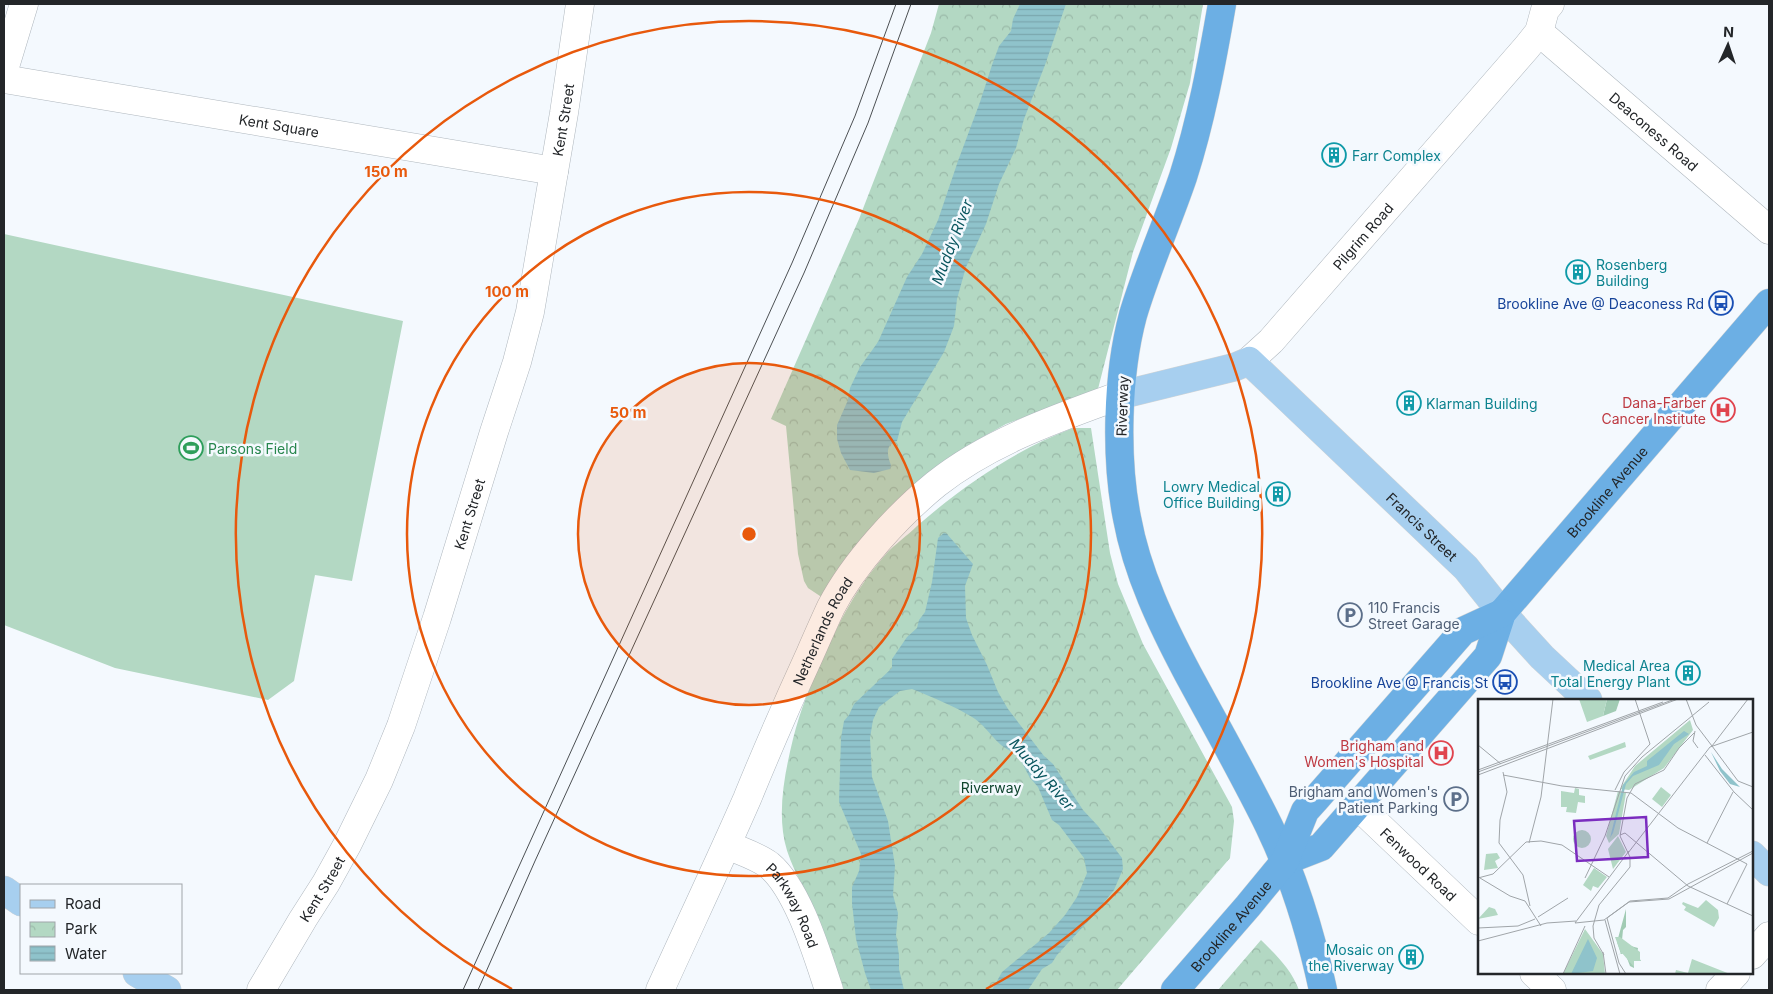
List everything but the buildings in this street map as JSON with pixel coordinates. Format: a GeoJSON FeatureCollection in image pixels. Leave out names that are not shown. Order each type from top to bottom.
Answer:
{"type":"FeatureCollection","features":[{"type":"Feature","properties":{"kind":"highway","name":"Riverway"},"geometry":{"type":"LineString","coordinates":[[1222,4],[1210,70],[1190,152],[1133,317],[1124,361],[1120,437],[1123,489],[1127,518],[1138,563],[1167,633],[1285,861],[1312,946],[1322,990]]}},
{"type":"Feature","properties":{"kind":"highway","name":"Brookline Avenue"},"geometry":{"type":"LineString","coordinates":[[1285,861],[1321,847],[1358,806],[1488,656],[1502,613],[1769,303]]}},
{"type":"Feature","properties":{"kind":"highway","name":"Brookline Avenue"},"geometry":{"type":"LineString","coordinates":[[1175,990],[1285,861],[1305,811],[1463,632],[1502,613]]}},
{"type":"Feature","properties":{"kind":"main road","name":"Pilgrim Road"},"geometry":{"type":"LineString","coordinates":[[1121,395],[1235,367],[1249,361]]}},
{"type":"Feature","properties":{"kind":"main road","name":"Francis Street"},"geometry":{"type":"LineString","coordinates":[[1249,361],[1466,568],[1502,613],[1542,657],[1587,699]]}},
{"type":"Feature","properties":{"kind":"main road"},"geometry":{"type":"LineString","coordinates":[[1753,856],[1769,872]]}},
{"type":"Feature","properties":{"kind":"main road"},"geometry":{"type":"LineString","coordinates":[[4,890],[20,901]]}},
{"type":"Feature","properties":{"kind":"main road"},"geometry":{"type":"LineString","coordinates":[[139,974],[167,990]]}},
{"type":"Feature","properties":{"kind":"street"},"geometry":{"type":"LineString","coordinates":[[4,70],[24,4]]}},
{"type":"Feature","properties":{"kind":"street","name":"Kent Street"},"geometry":{"type":"LineString","coordinates":[[261,990],[326,883],[379,780],[401,726],[438,618],[494,432],[518,362],[530,312],[580,4]]}},
{"type":"Feature","properties":{"kind":"street","name":"Pilgrim Road"},"geometry":{"type":"LineString","coordinates":[[1249,361],[1277,333],[1539,32],[1545,10],[1550,4]]}},
{"type":"Feature","properties":{"kind":"street","name":"Deaconess Road"},"geometry":{"type":"LineString","coordinates":[[1539,32],[1769,230]]}},
{"type":"Feature","properties":{"kind":"street","name":"Kent Square"},"geometry":{"type":"LineString","coordinates":[[4,79],[554,171]]}},
{"type":"Feature","properties":{"kind":"street","name":"Netherlands Road"},"geometry":{"type":"LineString","coordinates":[[660,990],[727,845],[787,704],[832,606],[852,575],[889,528],[937,484],[992,448],[1051,421],[1121,395]]}},
{"type":"Feature","properties":{"kind":"street","name":"Fenwood Road"},"geometry":{"type":"LineString","coordinates":[[1358,806],[1478,920]]}},
{"type":"Feature","properties":{"kind":"street","name":"Parkway Road"},"geometry":{"type":"LineString","coordinates":[[727,845],[768,865],[783,882],[798,908],[829,990]]}},
{"type":"Feature","properties":{"kind":"street"},"geometry":{"type":"LineString","coordinates":[[1753,954],[1769,936]]}},
{"type":"Feature","properties":{"kind":"street"},"geometry":{"type":"LineString","coordinates":[[1535,974],[1552,990]]}},
{"type":"Feature","properties":{"kind":"street"},"geometry":{"type":"LineString","coordinates":[[1720,990],[1735,974]]}},
{"type":"Feature","properties":{"kind":"green space"},"geometry":{"type":"Polygon","coordinates":[[[939,4],[1203,4],[1190,83],[1171,148],[1133,252],[1098,389],[1006,424],[938,465],[900,497],[863,540],[823,598],[808,588],[804,581],[798,554],[786,426],[771,419],[859,219],[931,33],[939,4]]]}},
{"type":"Feature","properties":{"kind":"green space","name":"Parsons Field"},"geometry":{"type":"Polygon","coordinates":[[[4,234],[403,321],[352,581],[315,575],[294,681],[268,700],[115,668],[4,625],[4,234]]]}},
{"type":"Feature","properties":{"kind":"green space","name":"Riverway"},"geometry":{"type":"Polygon","coordinates":[[[1073,428],[1091,428],[1110,553],[1118,584],[1143,644],[1232,807],[1234,821],[1230,858],[1117,990],[844,990],[810,902],[790,860],[783,832],[782,808],[790,750],[809,689],[835,632],[850,605],[866,579],[890,550],[935,511],[990,470],[1031,447],[1073,428]]]}},
{"type":"Feature","properties":{"kind":"green space"},"geometry":{"type":"Polygon","coordinates":[[[1261,940],[1288,969],[1299,990],[1218,990],[1261,940]]]}},
{"type":"Feature","properties":{"kind":"water","name":"Muddy River"},"geometry":{"type":"Polygon","coordinates":[[[1020,4],[1066,4],[1024,119],[1016,148],[999,184],[986,224],[966,267],[957,299],[954,326],[944,352],[902,422],[897,441],[890,445],[888,454],[891,465],[890,469],[874,473],[850,470],[841,453],[837,439],[837,425],[848,400],[850,388],[860,367],[878,342],[907,277],[922,254],[938,220],[999,46],[1011,31],[1013,19],[1020,4]]]}},
{"type":"Feature","properties":{"kind":"water","name":"Muddy River"},"geometry":{"type":"Polygon","coordinates":[[[944,533],[947,534],[973,564],[965,586],[966,618],[998,692],[1008,709],[1044,756],[1053,764],[1083,810],[1098,826],[1122,858],[1123,869],[1114,890],[1052,963],[1042,969],[1028,990],[992,990],[1002,972],[1049,933],[1065,915],[1077,897],[1087,873],[1084,858],[1059,825],[1052,820],[1038,787],[1030,778],[1017,753],[1004,747],[972,717],[950,705],[912,689],[900,691],[879,707],[873,720],[870,738],[872,777],[888,821],[895,866],[893,895],[898,913],[896,935],[899,969],[904,990],[871,990],[856,939],[852,887],[859,871],[861,854],[839,802],[841,738],[844,721],[854,704],[892,668],[892,659],[907,637],[917,628],[919,620],[925,612],[932,582],[938,538],[944,533]]]}},
{"type":"Feature","properties":{"kind":"tram line"},"geometry":{"type":"LineString","coordinates":[[463,990],[792,263],[855,116],[896,4]]}},
{"type":"Feature","properties":{"kind":"tram line"},"geometry":{"type":"LineString","coordinates":[[478,990],[535,861],[804,273],[868,123],[911,4]]}},
{"type":"Feature","properties":{"kind":"place","name":"Farr Complex"},"geometry":{"type":"Point","coordinates":[1334,155]}},
{"type":"Feature","properties":{"kind":"place","name":"Rosenberg Building"},"geometry":{"type":"Point","coordinates":[1578,272]}},
{"type":"Feature","properties":{"kind":"place","name":"Brookline Ave @ Deaconess Rd"},"geometry":{"type":"Point","coordinates":[1721,303]}},
{"type":"Feature","properties":{"kind":"place","name":"Klarman Building"},"geometry":{"type":"Point","coordinates":[1409,403]}},
{"type":"Feature","properties":{"kind":"place","name":"Dana-Farber Cancer Institute"},"geometry":{"type":"Point","coordinates":[1723,410]}},
{"type":"Feature","properties":{"kind":"place","name":"Parsons Field"},"geometry":{"type":"Point","coordinates":[191,448]}},
{"type":"Feature","properties":{"kind":"place","name":"Lowry Medical Office Building"},"geometry":{"type":"Point","coordinates":[1278,494]}},
{"type":"Feature","properties":{"kind":"place","name":"110 Francis Street Garage"},"geometry":{"type":"Point","coordinates":[1350,615]}},
{"type":"Feature","properties":{"kind":"place","name":"Medical Area Total Energy Plant"},"geometry":{"type":"Point","coordinates":[1688,673]}},
{"type":"Feature","properties":{"kind":"place","name":"Brookline Ave @ Francis St"},"geometry":{"type":"Point","coordinates":[1505,682]}},
{"type":"Feature","properties":{"kind":"place","name":"Brigham and Women's Hospital"},"geometry":{"type":"Point","coordinates":[1441,753]}},
{"type":"Feature","properties":{"kind":"place","name":"Brigham and Women's Patient Parking"},"geometry":{"type":"Point","coordinates":[1456,799]}},
{"type":"Feature","properties":{"kind":"place","name":"Mosaic on the Riverway"},"geometry":{"type":"Point","coordinates":[1411,957]}}]}
